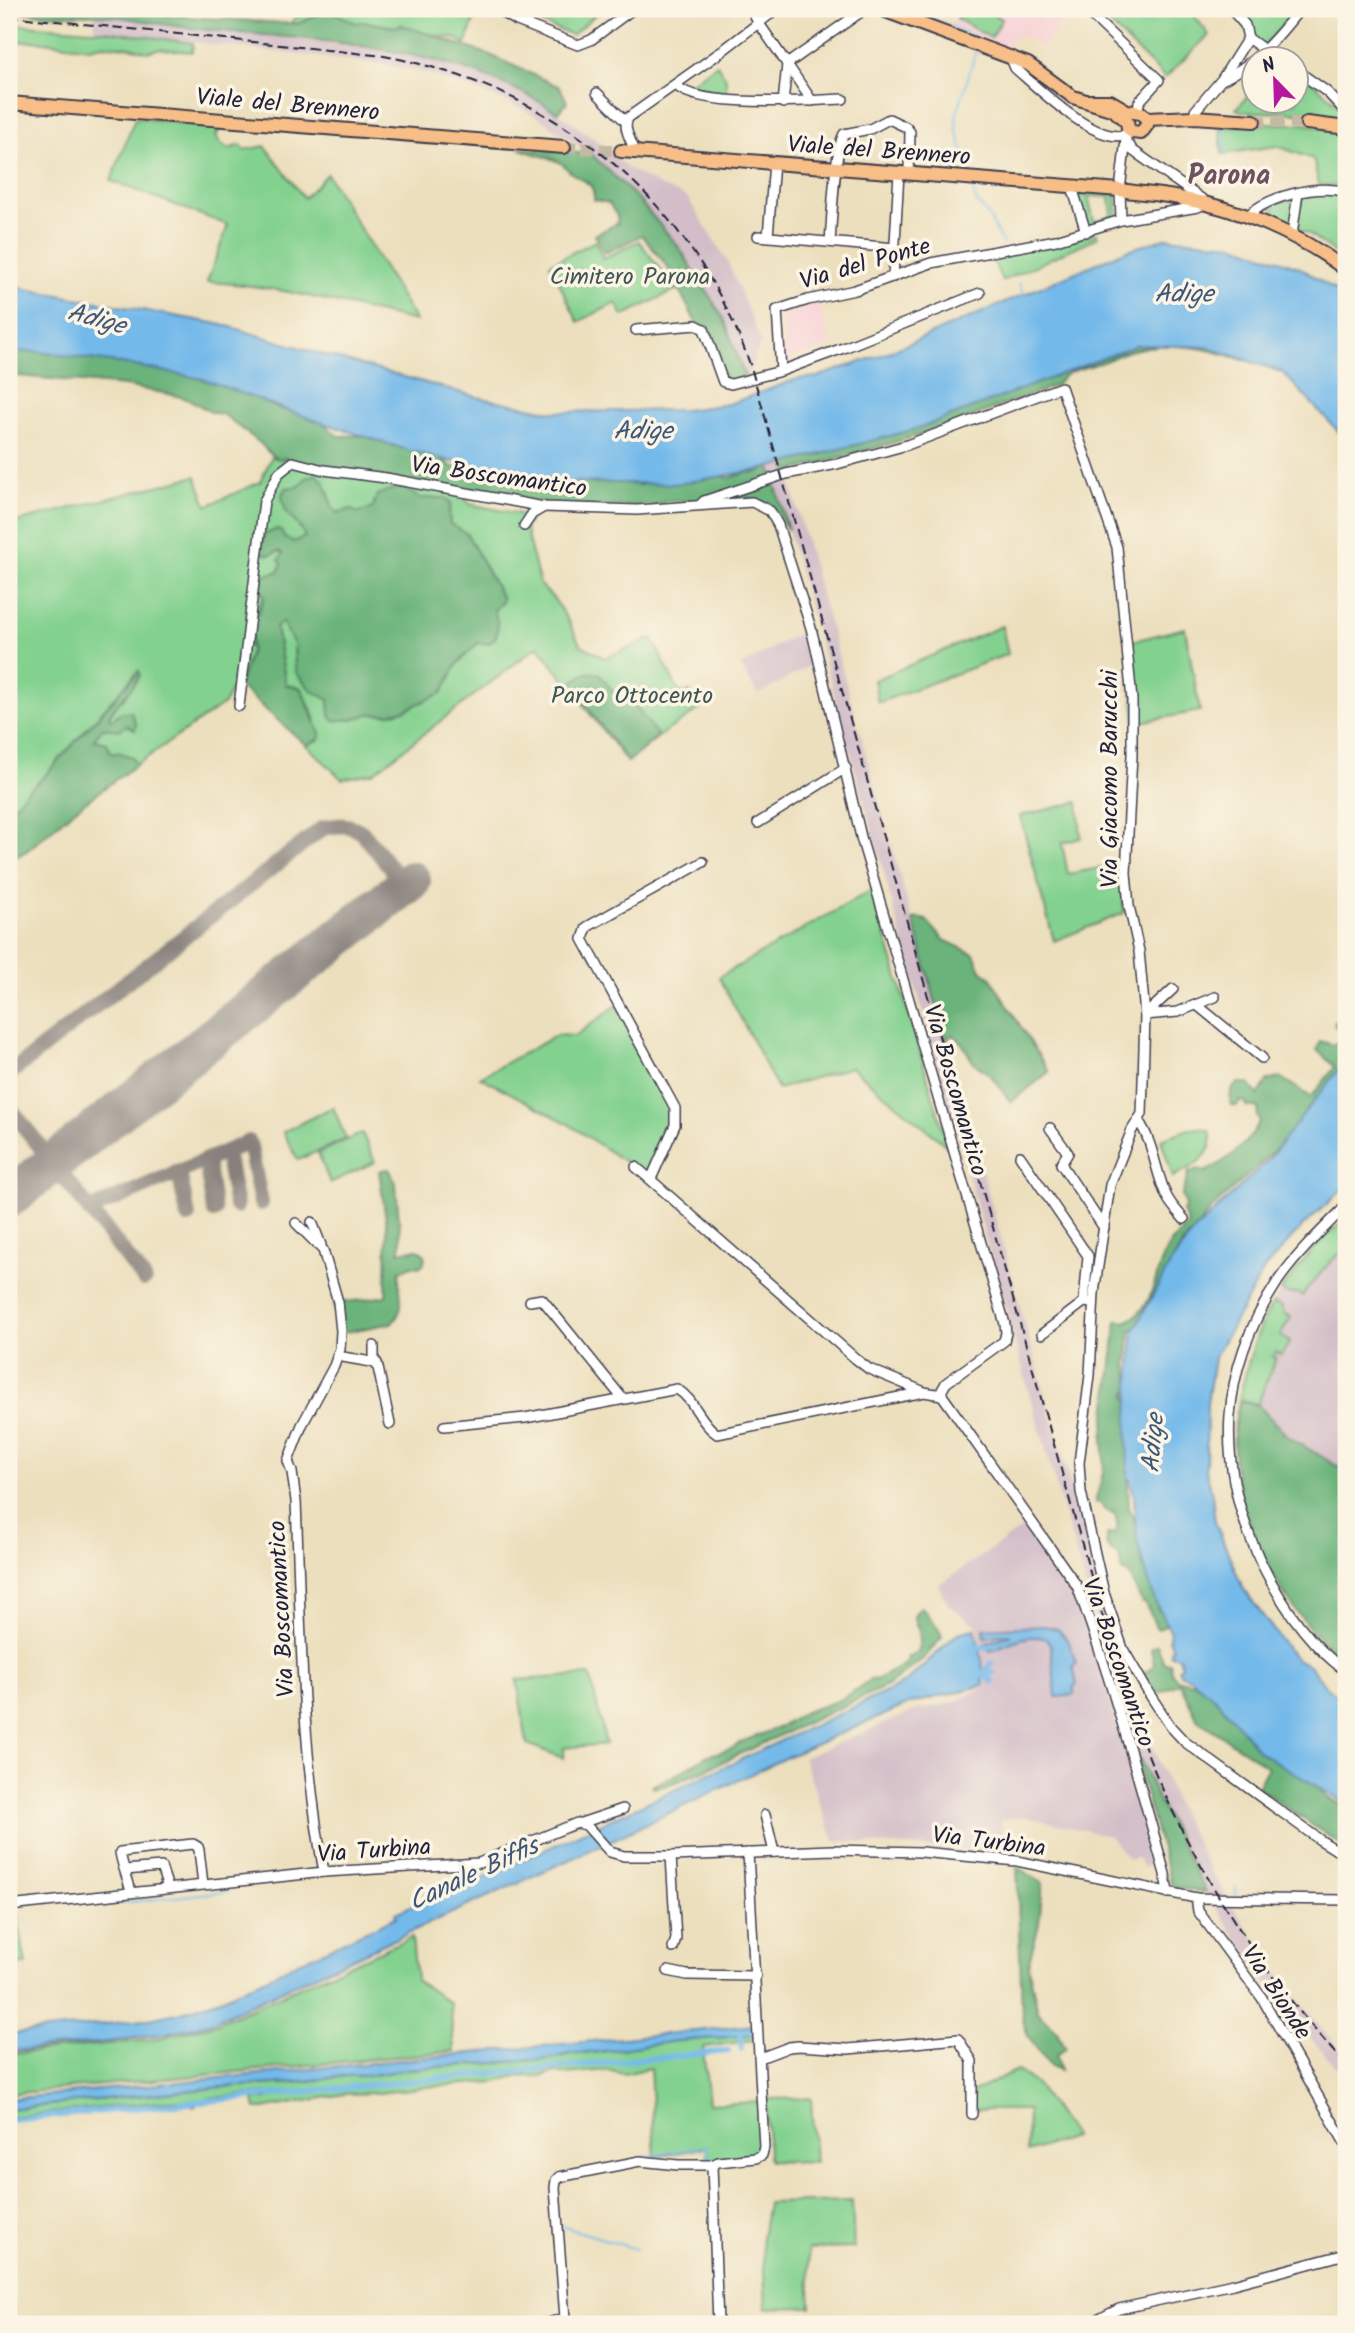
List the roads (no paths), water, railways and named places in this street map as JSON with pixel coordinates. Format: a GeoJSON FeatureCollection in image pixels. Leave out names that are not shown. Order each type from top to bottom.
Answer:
{"type":"FeatureCollection","features":[{"type":"Feature","properties":{"kind":"main road"},"geometry":{"type":"LineString","coordinates":[[880,9],[1028,64],[1063,92],[1087,102],[1110,102],[1127,111],[1136,124],[1191,118],[1254,121]]}},
{"type":"Feature","properties":{"kind":"main road","name":"Viale del Brennero"},"geometry":{"type":"LineString","coordinates":[[9,103],[565,147]]}},
{"type":"Feature","properties":{"kind":"main road"},"geometry":{"type":"LineString","coordinates":[[1307,123],[1346,130]]}},
{"type":"Feature","properties":{"kind":"main road","name":"Viale del Brennero"},"geometry":{"type":"LineString","coordinates":[[621,151],[1120,190],[1180,198],[1246,217],[1292,235],[1346,270]]}},
{"type":"Feature","properties":{"kind":"street"},"geometry":{"type":"LineString","coordinates":[[497,9],[517,21],[579,45],[591,40],[633,9]]}},
{"type":"Feature","properties":{"kind":"street"},"geometry":{"type":"LineString","coordinates":[[751,9],[812,101]]}},
{"type":"Feature","properties":{"kind":"street"},"geometry":{"type":"LineString","coordinates":[[625,121],[777,9]]}},
{"type":"Feature","properties":{"kind":"street"},"geometry":{"type":"LineString","coordinates":[[783,103],[787,64],[865,9]]}},
{"type":"Feature","properties":{"kind":"street"},"geometry":{"type":"LineString","coordinates":[[913,20],[922,9]]}},
{"type":"Feature","properties":{"kind":"street"},"geometry":{"type":"LineString","coordinates":[[1231,9],[1245,25],[1248,38],[1258,46]]}},
{"type":"Feature","properties":{"kind":"street"},"geometry":{"type":"LineString","coordinates":[[1269,46],[1300,9]]}},
{"type":"Feature","properties":{"kind":"street"},"geometry":{"type":"LineString","coordinates":[[1089,13],[1159,80],[1139,102],[1136,124],[1126,150],[1120,190],[1121,220]]}},
{"type":"Feature","properties":{"kind":"street"},"geometry":{"type":"LineString","coordinates":[[1191,118],[1222,79],[1248,38]]}},
{"type":"Feature","properties":{"kind":"street"},"geometry":{"type":"LineString","coordinates":[[1010,56],[1016,68],[1053,100],[1089,127],[1113,137],[1126,150],[1132,150],[1203,200],[1204,204]]}},
{"type":"Feature","properties":{"kind":"street"},"geometry":{"type":"LineString","coordinates":[[1222,79],[1240,70]]}},
{"type":"Feature","properties":{"kind":"street"},"geometry":{"type":"LineString","coordinates":[[1310,80],[1327,92],[1346,112]]}},
{"type":"Feature","properties":{"kind":"street"},"geometry":{"type":"LineString","coordinates":[[676,85],[692,96],[783,103],[843,99]]}},
{"type":"Feature","properties":{"kind":"street"},"geometry":{"type":"LineString","coordinates":[[597,93],[625,121],[635,152]]}},
{"type":"Feature","properties":{"kind":"street"},"geometry":{"type":"LineString","coordinates":[[830,242],[837,168],[844,134],[870,129],[889,118],[906,127],[910,132],[893,277]]}},
{"type":"Feature","properties":{"kind":"street"},"geometry":{"type":"LineString","coordinates":[[1113,137],[1136,124]]}},
{"type":"Feature","properties":{"kind":"street"},"geometry":{"type":"LineString","coordinates":[[768,236],[774,163]]}},
{"type":"Feature","properties":{"kind":"street"},"geometry":{"type":"LineString","coordinates":[[1072,187],[1086,232]]}},
{"type":"Feature","properties":{"kind":"street"},"geometry":{"type":"LineString","coordinates":[[1246,217],[1264,203],[1298,194],[1325,188],[1346,192]]}},
{"type":"Feature","properties":{"kind":"street"},"geometry":{"type":"LineString","coordinates":[[1292,235],[1298,194]]}},
{"type":"Feature","properties":{"kind":"street","name":"Via del Ponte"},"geometry":{"type":"LineString","coordinates":[[781,371],[777,310],[855,290],[931,263],[1056,240],[1121,220],[1204,204]]}},
{"type":"Feature","properties":{"kind":"street"},"geometry":{"type":"LineString","coordinates":[[758,236],[895,248]]}},
{"type":"Feature","properties":{"kind":"street"},"geometry":{"type":"LineString","coordinates":[[636,330],[696,325],[704,329],[723,382],[731,384],[781,371],[980,293]]}},
{"type":"Feature","properties":{"kind":"street","name":"Via Giacomo Barucchi"},"geometry":{"type":"LineString","coordinates":[[700,505],[715,497],[774,477],[907,445],[1061,387],[1117,547],[1132,700],[1126,873],[1129,906],[1139,951],[1144,1015],[1142,1114],[1132,1130],[1110,1185],[1088,1303]]}},
{"type":"Feature","properties":{"kind":"street","name":"Via Boscomantico"},"geometry":{"type":"LineString","coordinates":[[239,706],[264,501],[285,466],[293,462],[324,470],[386,478],[544,507],[637,510],[752,502],[770,511],[778,525],[811,628],[862,841],[1005,1324],[1004,1341],[946,1383],[942,1390],[943,1395],[1077,1586],[1130,1753],[1168,1893]]}},
{"type":"Feature","properties":{"kind":"street"},"geometry":{"type":"LineString","coordinates":[[524,526],[533,514],[544,507]]}},
{"type":"Feature","properties":{"kind":"street"},"geometry":{"type":"LineString","coordinates":[[758,823],[846,768]]}},
{"type":"Feature","properties":{"kind":"street"},"geometry":{"type":"LineString","coordinates":[[651,1179],[675,1125],[675,1108],[583,939],[583,933],[587,927],[703,862]]}},
{"type":"Feature","properties":{"kind":"street"},"geometry":{"type":"LineString","coordinates":[[1144,1015],[1173,989]]}},
{"type":"Feature","properties":{"kind":"street"},"geometry":{"type":"LineString","coordinates":[[1144,1015],[1178,1012],[1215,997]]}},
{"type":"Feature","properties":{"kind":"street"},"geometry":{"type":"LineString","coordinates":[[1197,1005],[1262,1058]]}},
{"type":"Feature","properties":{"kind":"street"},"geometry":{"type":"LineString","coordinates":[[1138,1120],[1153,1153],[1167,1196],[1184,1219]]}},
{"type":"Feature","properties":{"kind":"street"},"geometry":{"type":"LineString","coordinates":[[1050,1128],[1068,1153],[1061,1164],[1104,1227]]}},
{"type":"Feature","properties":{"kind":"street","name":"Via Giacomo Barucchi"},"geometry":{"type":"LineString","coordinates":[[1020,1156],[1088,1256],[1090,1375],[1080,1463],[1081,1492],[1104,1593],[1123,1649],[1147,1692],[1185,1742],[1346,1856]]}},
{"type":"Feature","properties":{"kind":"street"},"geometry":{"type":"LineString","coordinates":[[636,1167],[869,1369],[924,1392],[943,1395]]}},
{"type":"Feature","properties":{"kind":"street"},"geometry":{"type":"LineString","coordinates":[[1346,1206],[1280,1279],[1260,1313],[1243,1350],[1229,1414],[1229,1444],[1235,1494],[1245,1526],[1264,1569],[1280,1598],[1308,1633],[1346,1671]]}},
{"type":"Feature","properties":{"kind":"street","name":"Via Boscomantico"},"geometry":{"type":"LineString","coordinates":[[313,1222],[338,1302],[340,1349],[302,1425],[288,1461],[296,1501],[305,1705],[317,1834],[324,1872]]}},
{"type":"Feature","properties":{"kind":"street","name":"Via Boscomantico"},"geometry":{"type":"LineString","coordinates":[[296,1223],[323,1250]]}},
{"type":"Feature","properties":{"kind":"street"},"geometry":{"type":"LineString","coordinates":[[530,1301],[542,1299],[623,1399]]}},
{"type":"Feature","properties":{"kind":"street"},"geometry":{"type":"LineString","coordinates":[[1042,1335],[1088,1303]]}},
{"type":"Feature","properties":{"kind":"street"},"geometry":{"type":"LineString","coordinates":[[374,1346],[374,1363]]}},
{"type":"Feature","properties":{"kind":"street"},"geometry":{"type":"LineString","coordinates":[[337,1356],[377,1363],[390,1424]]}},
{"type":"Feature","properties":{"kind":"street"},"geometry":{"type":"LineString","coordinates":[[444,1426],[525,1418],[677,1389],[688,1398],[711,1430],[717,1434],[924,1392]]}},
{"type":"Feature","properties":{"kind":"street","name":"Via Turbina"},"geometry":{"type":"LineString","coordinates":[[9,1906],[324,1872],[479,1863],[567,1825],[584,1824],[623,1809]]}},
{"type":"Feature","properties":{"kind":"street"},"geometry":{"type":"LineString","coordinates":[[765,1815],[774,1852]]}},
{"type":"Feature","properties":{"kind":"street","name":"Via Turbina"},"geometry":{"type":"LineString","coordinates":[[584,1824],[606,1849],[624,1856],[833,1850],[895,1852],[1002,1859],[1196,1898],[1346,1900]]}},
{"type":"Feature","properties":{"kind":"street"},"geometry":{"type":"LineString","coordinates":[[131,1892],[120,1852],[192,1844],[199,1850],[203,1884]]}},
{"type":"Feature","properties":{"kind":"street"},"geometry":{"type":"LineString","coordinates":[[545,2324],[565,2318],[555,2188],[559,2177],[640,2161],[712,2165],[762,2155],[764,2147],[759,2035],[748,1853]]}},
{"type":"Feature","properties":{"kind":"street"},"geometry":{"type":"LineString","coordinates":[[671,1856],[676,1939],[673,1948]]}},
{"type":"Feature","properties":{"kind":"street"},"geometry":{"type":"LineString","coordinates":[[125,1870],[161,1867],[168,1888]]}},
{"type":"Feature","properties":{"kind":"street","name":"Via Bionde"},"geometry":{"type":"LineString","coordinates":[[1196,1898],[1198,1911],[1265,2002],[1346,2146]]}},
{"type":"Feature","properties":{"kind":"street"},"geometry":{"type":"LineString","coordinates":[[668,1971],[687,1975],[755,1976]]}},
{"type":"Feature","properties":{"kind":"street"},"geometry":{"type":"LineString","coordinates":[[760,2058],[798,2046],[848,2049],[958,2039],[972,2061],[972,2114]]}},
{"type":"Feature","properties":{"kind":"street"},"geometry":{"type":"LineString","coordinates":[[712,2165],[718,2324]]}},
{"type":"Feature","properties":{"kind":"street"},"geometry":{"type":"LineString","coordinates":[[1089,2324],[1119,2309],[1233,2284],[1346,2254]]}},
{"type":"Feature","properties":{"kind":"water","name":"Adige"},"geometry":{"type":"Polygon","coordinates":[[[1166,238],[1233,244],[1299,267],[1346,297],[1346,444],[1340,433],[1282,372],[1207,347],[1137,345],[920,428],[764,469],[676,484],[559,482],[477,468],[404,449],[317,421],[203,379],[125,364],[40,352],[9,351],[9,286],[224,325],[477,397],[553,412],[685,410],[729,404],[797,379],[817,377],[887,353],[1125,251],[1166,238]]]}},
{"type":"Feature","properties":{"kind":"water","name":"Adige"},"geometry":{"type":"Polygon","coordinates":[[[1346,1060],[1346,1186],[1303,1226],[1265,1268],[1214,1358],[1207,1403],[1206,1470],[1215,1522],[1243,1588],[1288,1650],[1298,1660],[1310,1666],[1325,1686],[1346,1701],[1346,1804],[1260,1752],[1216,1699],[1190,1678],[1180,1674],[1179,1668],[1182,1666],[1179,1657],[1171,1655],[1170,1650],[1173,1648],[1169,1639],[1170,1631],[1155,1601],[1137,1542],[1134,1494],[1128,1476],[1127,1432],[1133,1332],[1170,1264],[1194,1231],[1268,1160],[1346,1060]]]}},
{"type":"Feature","properties":{"kind":"water"},"geometry":{"type":"Polygon","coordinates":[[[1044,1626],[1058,1629],[1069,1642],[1076,1663],[1073,1666],[1077,1684],[1074,1686],[1074,1695],[1056,1697],[1051,1646],[1047,1639],[1025,1638],[990,1651],[986,1643],[1010,1635],[985,1637],[984,1629],[1044,1626]]]}},
{"type":"Feature","properties":{"kind":"water"},"geometry":{"type":"Polygon","coordinates":[[[975,1629],[982,1658],[984,1685],[909,1704],[789,1756],[608,1842],[210,2023],[135,2038],[9,2051],[9,2034],[144,2020],[182,2012],[223,1998],[396,1917],[395,1913],[432,1897],[446,1895],[891,1690],[908,1680],[958,1633],[975,1629]]]}},
{"type":"Feature","properties":{"kind":"water"},"geometry":{"type":"Polygon","coordinates":[[[754,2025],[754,2035],[676,2041],[570,2054],[550,2059],[408,2069],[368,2076],[223,2087],[9,2109],[9,2099],[754,2025]]]}},
{"type":"Feature","properties":{"kind":"waterway"},"geometry":{"type":"LineString","coordinates":[[924,15],[977,38]]}},
{"type":"Feature","properties":{"kind":"waterway"},"geometry":{"type":"LineString","coordinates":[[970,173],[956,128],[957,113],[976,51]]}},
{"type":"Feature","properties":{"kind":"waterway"},"geometry":{"type":"LineString","coordinates":[[1224,155],[1226,144],[1222,128],[1225,124]]}},
{"type":"Feature","properties":{"kind":"waterway"},"geometry":{"type":"LineString","coordinates":[[971,182],[976,201],[988,215],[1003,244]]}},
{"type":"Feature","properties":{"kind":"waterway"},"geometry":{"type":"LineString","coordinates":[[1019,283],[1024,295]]}},
{"type":"Feature","properties":{"kind":"waterway","name":"Canale Biffis"},"geometry":{"type":"LineString","coordinates":[[974,1644],[980,1648],[996,1645]]}},
{"type":"Feature","properties":{"kind":"waterway","name":"Canale Biffis"},"geometry":{"type":"LineString","coordinates":[[983,1674],[992,1663]]}},
{"type":"Feature","properties":{"kind":"waterway","name":"Canale Biffis"},"geometry":{"type":"LineString","coordinates":[[978,1674],[993,1673]]}},
{"type":"Feature","properties":{"kind":"waterway","name":"Canale Biffis"},"geometry":{"type":"LineString","coordinates":[[983,1674],[993,1682]]}},
{"type":"Feature","properties":{"kind":"waterway"},"geometry":{"type":"LineString","coordinates":[[532,1837],[566,1820]]}},
{"type":"Feature","properties":{"kind":"waterway"},"geometry":{"type":"LineString","coordinates":[[1236,1887],[1236,1896]]}},
{"type":"Feature","properties":{"kind":"waterway"},"geometry":{"type":"LineString","coordinates":[[101,1905],[229,1891]]}},
{"type":"Feature","properties":{"kind":"waterway"},"geometry":{"type":"LineString","coordinates":[[739,2031],[742,2049]]}},
{"type":"Feature","properties":{"kind":"waterway"},"geometry":{"type":"LineString","coordinates":[[9,2120],[728,2051]]}},
{"type":"Feature","properties":{"kind":"waterway"},"geometry":{"type":"LineString","coordinates":[[644,2157],[707,2146],[708,2159],[717,2158]]}},
{"type":"Feature","properties":{"kind":"waterway"},"geometry":{"type":"LineString","coordinates":[[561,2226],[636,2249]]}},
{"type":"Feature","properties":{"kind":"waterway"},"geometry":{"type":"LineString","coordinates":[[534,2324],[543,2322]]}},
{"type":"Feature","properties":{"kind":"tunnel"},"geometry":{"type":"LineString","coordinates":[[1254,121],[1307,123]]}},
{"type":"Feature","properties":{"kind":"tunnel"},"geometry":{"type":"LineString","coordinates":[[564,147],[621,151]]}},
{"type":"Feature","properties":{"kind":"railway"},"geometry":{"type":"LineString","coordinates":[[9,16],[384,56],[447,72],[506,95],[560,124],[610,161],[655,204],[693,252],[726,307],[751,367],[1098,1601],[1139,1730],[1173,1813],[1215,1890],[1289,1998],[1346,2065]]}},
{"type":"Feature","properties":{"kind":"district","name":"Parona"},"geometry":{"type":"Point","coordinates":[1229,174]}},
{"type":"Feature","properties":{"kind":"park label","name":"Cimitero Parona"},"geometry":{"type":"Point","coordinates":[630,276]}},
{"type":"Feature","properties":{"kind":"park label","name":"Parco Ottocento"},"geometry":{"type":"Point","coordinates":[632,695]}}]}
